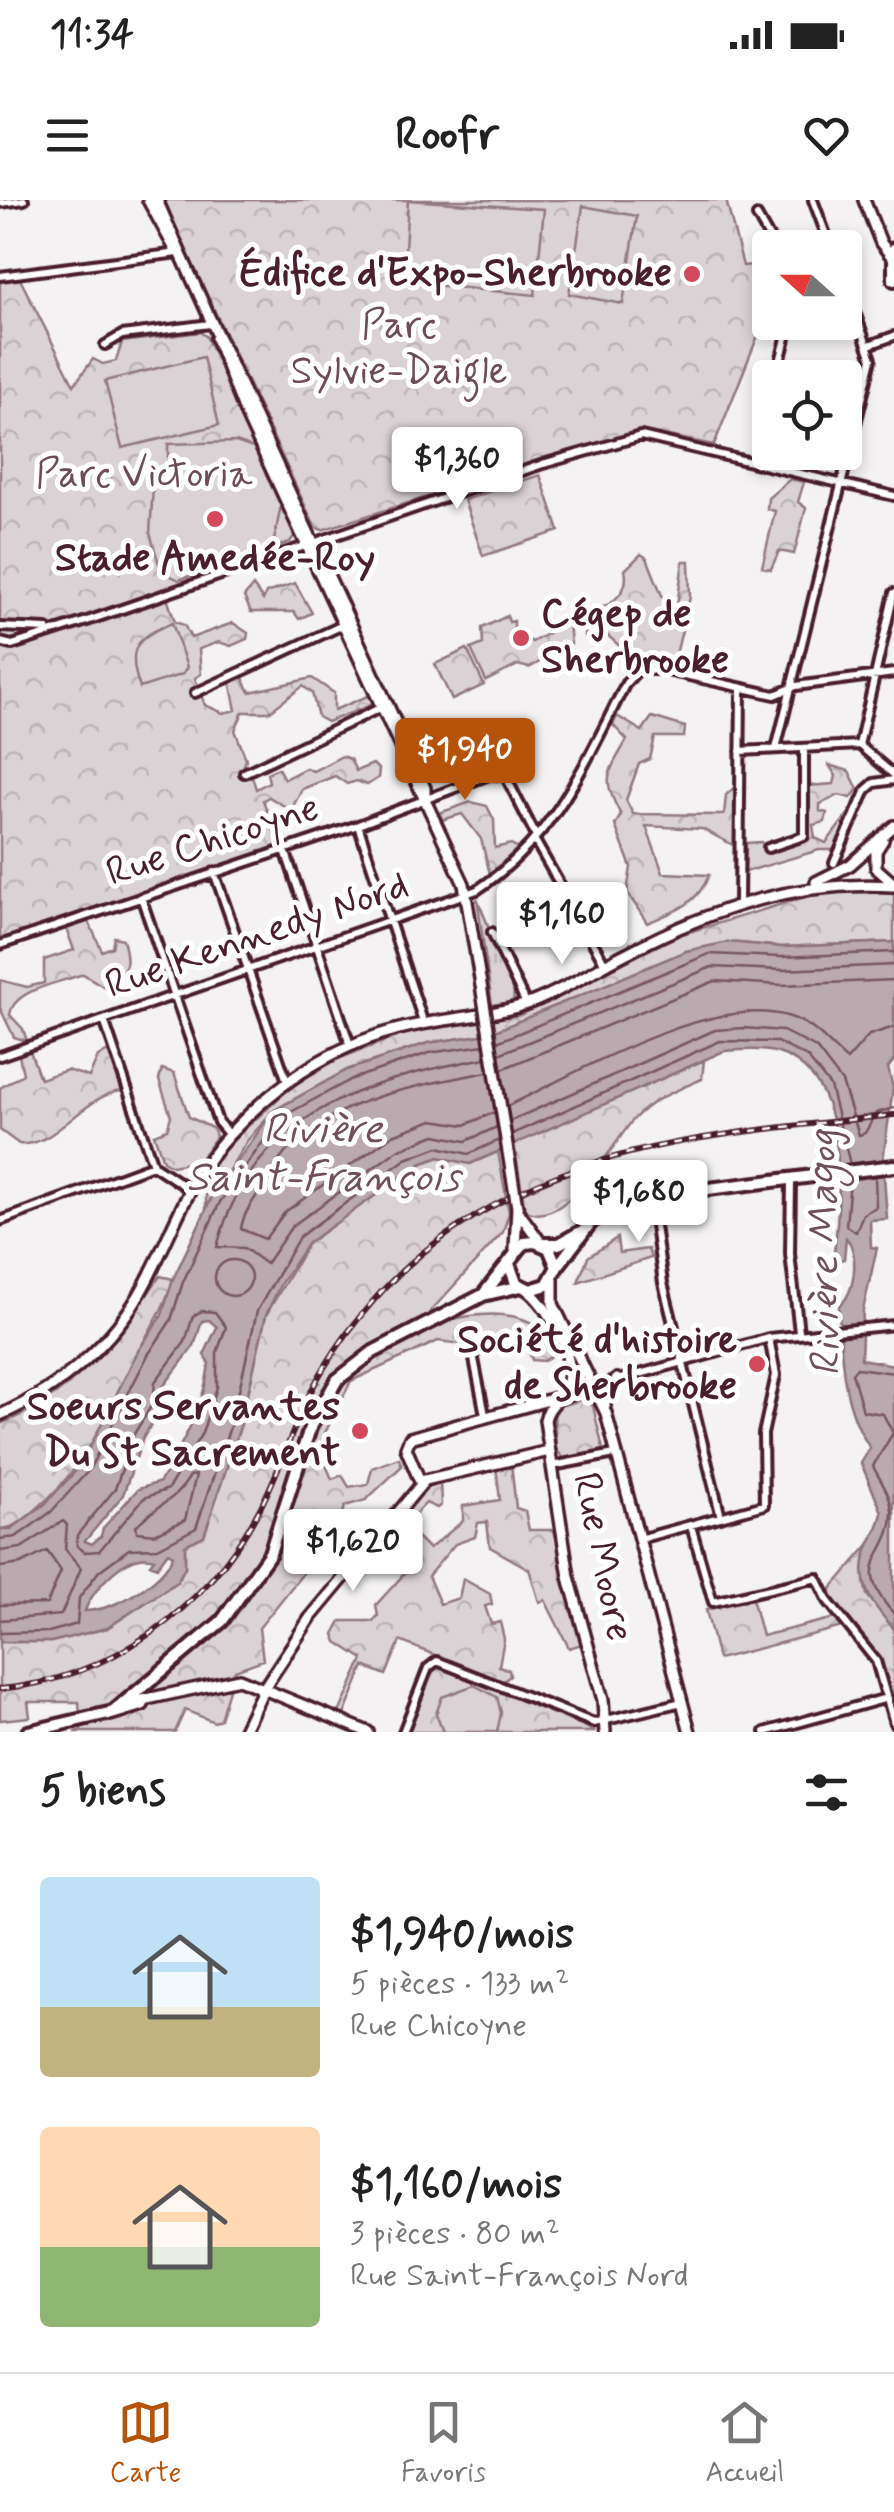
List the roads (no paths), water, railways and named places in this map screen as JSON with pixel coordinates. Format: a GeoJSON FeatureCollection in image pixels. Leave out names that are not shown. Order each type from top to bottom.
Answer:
{"type":"FeatureCollection","features":[{"type":"Feature","properties":{"kind":"main road"},"geometry":{"type":"LineString","coordinates":[[893,254],[894,280]]}},
{"type":"Feature","properties":{"kind":"main road"},"geometry":{"type":"LineString","coordinates":[[482,1296],[509,1264],[515,1250],[530,1242],[559,1244],[584,1231],[608,1210],[651,1196],[791,1182],[892,1166]]}},
{"type":"Feature","properties":{"kind":"main road"},"geometry":{"type":"LineString","coordinates":[[34,1730],[104,1713],[123,1704],[233,1609],[270,1552],[311,1425],[337,1380],[372,1352],[482,1296],[523,1287],[542,1288],[584,1231]]}},
{"type":"Feature","properties":{"kind":"main road"},"geometry":{"type":"LineString","coordinates":[[542,1244],[554,1254],[556,1272]]}},
{"type":"Feature","properties":{"kind":"main road"},"geometry":{"type":"LineString","coordinates":[[509,1264],[523,1287]]}},
{"type":"Feature","properties":{"kind":"main road"},"geometry":{"type":"LineString","coordinates":[[104,1713],[194,1646]]}},
{"type":"Feature","properties":{"kind":"street"},"geometry":{"type":"LineString","coordinates":[[0,203],[24,200]]}},
{"type":"Feature","properties":{"kind":"street"},"geometry":{"type":"LineString","coordinates":[[148,200],[178,253]]}},
{"type":"Feature","properties":{"kind":"street"},"geometry":{"type":"LineString","coordinates":[[157,200],[468,894],[518,1206],[515,1250]]}},
{"type":"Feature","properties":{"kind":"street"},"geometry":{"type":"LineString","coordinates":[[813,200],[824,230]]}},
{"type":"Feature","properties":{"kind":"street"},"geometry":{"type":"LineString","coordinates":[[864,200],[880,243],[893,254]]}},
{"type":"Feature","properties":{"kind":"street"},"geometry":{"type":"LineString","coordinates":[[757,216],[764,230]]}},
{"type":"Feature","properties":{"kind":"street"},"geometry":{"type":"LineString","coordinates":[[0,276],[178,253]]}},
{"type":"Feature","properties":{"kind":"street"},"geometry":{"type":"LineString","coordinates":[[105,345],[122,335],[210,324]]}},
{"type":"Feature","properties":{"kind":"street"},"geometry":{"type":"LineString","coordinates":[[776,749],[872,359],[862,327]]}},
{"type":"Feature","properties":{"kind":"street"},"geometry":{"type":"LineString","coordinates":[[869,345],[894,336]]}},
{"type":"Feature","properties":{"kind":"street"},"geometry":{"type":"LineString","coordinates":[[0,642],[12,646],[631,437],[655,436],[752,462]]}},
{"type":"Feature","properties":{"kind":"street"},"geometry":{"type":"LineString","coordinates":[[785,470],[894,496]]}},
{"type":"Feature","properties":{"kind":"street"},"geometry":{"type":"LineString","coordinates":[[859,745],[894,592]]}},
{"type":"Feature","properties":{"kind":"street"},"geometry":{"type":"LineString","coordinates":[[195,692],[347,623]]}},
{"type":"Feature","properties":{"kind":"street"},"geometry":{"type":"LineString","coordinates":[[0,628],[54,630]]}},
{"type":"Feature","properties":{"kind":"street","name":"Rue Kennedy Nord"},"geometry":{"type":"LineString","coordinates":[[0,1056],[468,894],[498,874],[535,838],[581,778],[632,674],[654,669],[775,695],[791,688],[894,672]]}},
{"type":"Feature","properties":{"kind":"street"},"geometry":{"type":"LineString","coordinates":[[738,905],[740,688]]}},
{"type":"Feature","properties":{"kind":"street"},"geometry":{"type":"LineString","coordinates":[[244,773],[384,706]]}},
{"type":"Feature","properties":{"kind":"street"},"geometry":{"type":"LineString","coordinates":[[740,751],[859,745],[894,778]]}},
{"type":"Feature","properties":{"kind":"street"},"geometry":{"type":"LineString","coordinates":[[768,848],[804,836],[804,748]]}},
{"type":"Feature","properties":{"kind":"street","name":"Rue Chicoyne"},"geometry":{"type":"LineString","coordinates":[[0,946],[500,774],[535,838]]}},
{"type":"Feature","properties":{"kind":"street"},"geometry":{"type":"LineString","coordinates":[[834,863],[866,790],[874,783],[894,778]]}},
{"type":"Feature","properties":{"kind":"street"},"geometry":{"type":"LineString","coordinates":[[358,825],[424,1024]]}},
{"type":"Feature","properties":{"kind":"street"},"geometry":{"type":"LineString","coordinates":[[806,887],[850,865],[890,829]]}},
{"type":"Feature","properties":{"kind":"street"},"geometry":{"type":"LineString","coordinates":[[890,829],[875,862],[882,876],[894,885]]}},
{"type":"Feature","properties":{"kind":"street"},"geometry":{"type":"LineString","coordinates":[[535,838],[605,964]]}},
{"type":"Feature","properties":{"kind":"street"},"geometry":{"type":"LineString","coordinates":[[284,850],[350,1045]]}},
{"type":"Feature","properties":{"kind":"street"},"geometry":{"type":"LineString","coordinates":[[214,872],[287,1082]]}},
{"type":"Feature","properties":{"kind":"street"},"geometry":{"type":"LineString","coordinates":[[0,1415],[58,1382],[109,1335],[143,1288],[189,1189],[229,1135],[287,1082],[350,1045],[424,1024],[526,1004],[677,928],[738,905],[806,887],[841,883],[894,885]]}},
{"type":"Feature","properties":{"kind":"street"},"geometry":{"type":"LineString","coordinates":[[141,897],[218,1122],[229,1135]]}},
{"type":"Feature","properties":{"kind":"street"},"geometry":{"type":"LineString","coordinates":[[492,932],[526,1004]]}},
{"type":"Feature","properties":{"kind":"street"},"geometry":{"type":"LineString","coordinates":[[104,1020],[153,1164],[189,1189]]}},
{"type":"Feature","properties":{"kind":"street"},"geometry":{"type":"LineString","coordinates":[[0,1219],[153,1164]]}},
{"type":"Feature","properties":{"kind":"street"},"geometry":{"type":"LineString","coordinates":[[791,1182],[791,1260],[799,1332]]}},
{"type":"Feature","properties":{"kind":"street"},"geometry":{"type":"LineString","coordinates":[[651,1196],[663,1283],[721,1517]]}},
{"type":"Feature","properties":{"kind":"street"},"geometry":{"type":"LineString","coordinates":[[518,1206],[542,1244]]}},
{"type":"Feature","properties":{"kind":"street"},"geometry":{"type":"LineString","coordinates":[[556,1272],[552,1300],[606,1413]]}},
{"type":"Feature","properties":{"kind":"street","name":"Rue Moore"},"geometry":{"type":"LineString","coordinates":[[523,1287],[542,1304],[569,1364],[568,1382],[546,1414],[549,1451],[570,1577],[606,1727]]}},
{"type":"Feature","properties":{"kind":"street"},"geometry":{"type":"LineString","coordinates":[[420,1484],[408,1441],[485,1415],[768,1338],[894,1325]]}},
{"type":"Feature","properties":{"kind":"street"},"geometry":{"type":"LineString","coordinates":[[638,1540],[759,1508],[765,1502],[763,1434],[776,1375],[768,1338]]}},
{"type":"Feature","properties":{"kind":"street"},"geometry":{"type":"LineString","coordinates":[[474,1359],[485,1415]]}},
{"type":"Feature","properties":{"kind":"street"},"geometry":{"type":"LineString","coordinates":[[617,1379],[606,1393],[606,1413],[690,1732]]}},
{"type":"Feature","properties":{"kind":"street"},"geometry":{"type":"LineString","coordinates":[[243,1732],[264,1688],[335,1586],[420,1484],[439,1474],[549,1451]]}},
{"type":"Feature","properties":{"kind":"street"},"geometry":{"type":"LineString","coordinates":[[552,1466],[615,1454]]}},
{"type":"Feature","properties":{"kind":"street"},"geometry":{"type":"LineString","coordinates":[[691,1526],[713,1602],[813,1577],[876,1661],[894,1723]]}},
{"type":"Feature","properties":{"kind":"street"},"geometry":{"type":"LineString","coordinates":[[403,1732],[428,1668],[437,1661],[606,1727],[682,1702]]}},
{"type":"Feature","properties":{"kind":"street"},"geometry":{"type":"LineString","coordinates":[[123,1704],[232,1679],[264,1688],[368,1732]]}},
{"type":"Feature","properties":{"kind":"street"},"geometry":{"type":"LineString","coordinates":[[104,1713],[173,1692]]}},
{"type":"Feature","properties":{"kind":"street"},"geometry":{"type":"LineString","coordinates":[[765,1732],[887,1698]]}},
{"type":"Feature","properties":{"kind":"water","name":"Rivière Saint-François"},"geometry":{"type":"Polygon","coordinates":[[[728,942],[782,947],[894,942],[894,1060],[888,1068],[893,1088],[883,1160],[887,1219],[870,1220],[871,1247],[877,1248],[863,1310],[861,1359],[894,1365],[894,1629],[873,1603],[863,1573],[867,1550],[882,1512],[861,1463],[870,1448],[853,1414],[844,1379],[839,1305],[849,1293],[854,1263],[846,1238],[844,1259],[833,1261],[839,1175],[830,1113],[819,1087],[802,1066],[778,1053],[751,1050],[724,1051],[470,1164],[439,1157],[420,1164],[308,1243],[281,1283],[266,1315],[241,1424],[204,1536],[185,1545],[185,1567],[177,1582],[107,1628],[51,1642],[0,1642],[0,1529],[11,1529],[45,1504],[81,1465],[138,1351],[162,1315],[173,1279],[212,1197],[273,1111],[347,1070],[428,1043],[488,1034],[686,951],[728,942]],[[209,1320],[202,1321],[194,1346],[163,1387],[163,1405],[143,1438],[123,1495],[85,1541],[92,1544],[101,1536],[103,1528],[138,1489],[160,1482],[197,1411],[209,1363],[204,1355],[217,1327],[209,1320]],[[168,1552],[157,1567],[150,1564],[154,1559],[144,1558],[123,1565],[104,1582],[85,1611],[110,1606],[148,1585],[168,1565],[173,1555],[168,1552]]]}},
{"type":"Feature","properties":{"kind":"railway"},"geometry":{"type":"LineString","coordinates":[[0,1689],[41,1683],[79,1671],[151,1633],[183,1608],[211,1579],[258,1512],[314,1385],[347,1334],[373,1301],[418,1257],[487,1209],[541,1182],[654,1147],[712,1136],[894,1115]]}},
{"type":"Feature","properties":{"kind":"place","name":"Édifice d'Expo-Sherbrooke"},"geometry":{"type":"Point","coordinates":[692,274]}},
{"type":"Feature","properties":{"kind":"place","name":"Stade Amedée-Roy"},"geometry":{"type":"Point","coordinates":[215,519]}},
{"type":"Feature","properties":{"kind":"place","name":"Cégep de Sherbrooke"},"geometry":{"type":"Point","coordinates":[521,638]}},
{"type":"Feature","properties":{"kind":"place","name":"Société d'histoire de Sherbrooke"},"geometry":{"type":"Point","coordinates":[757,1364]}},
{"type":"Feature","properties":{"kind":"place","name":"Soeurs Servantes Du St Sacrement"},"geometry":{"type":"Point","coordinates":[360,1431]}},
{"type":"Feature","properties":{"kind":"park label","name":"Parc Sylvie-Daigle"},"geometry":{"type":"Point","coordinates":[399,349]}},
{"type":"Feature","properties":{"kind":"park label","name":"Parc Victoria"},"geometry":{"type":"Point","coordinates":[144,475]}},
{"type":"Feature","properties":{"kind":"water label","name":"Rivière Magog"},"geometry":{"type":"Point","coordinates":[825,1253]}}]}
